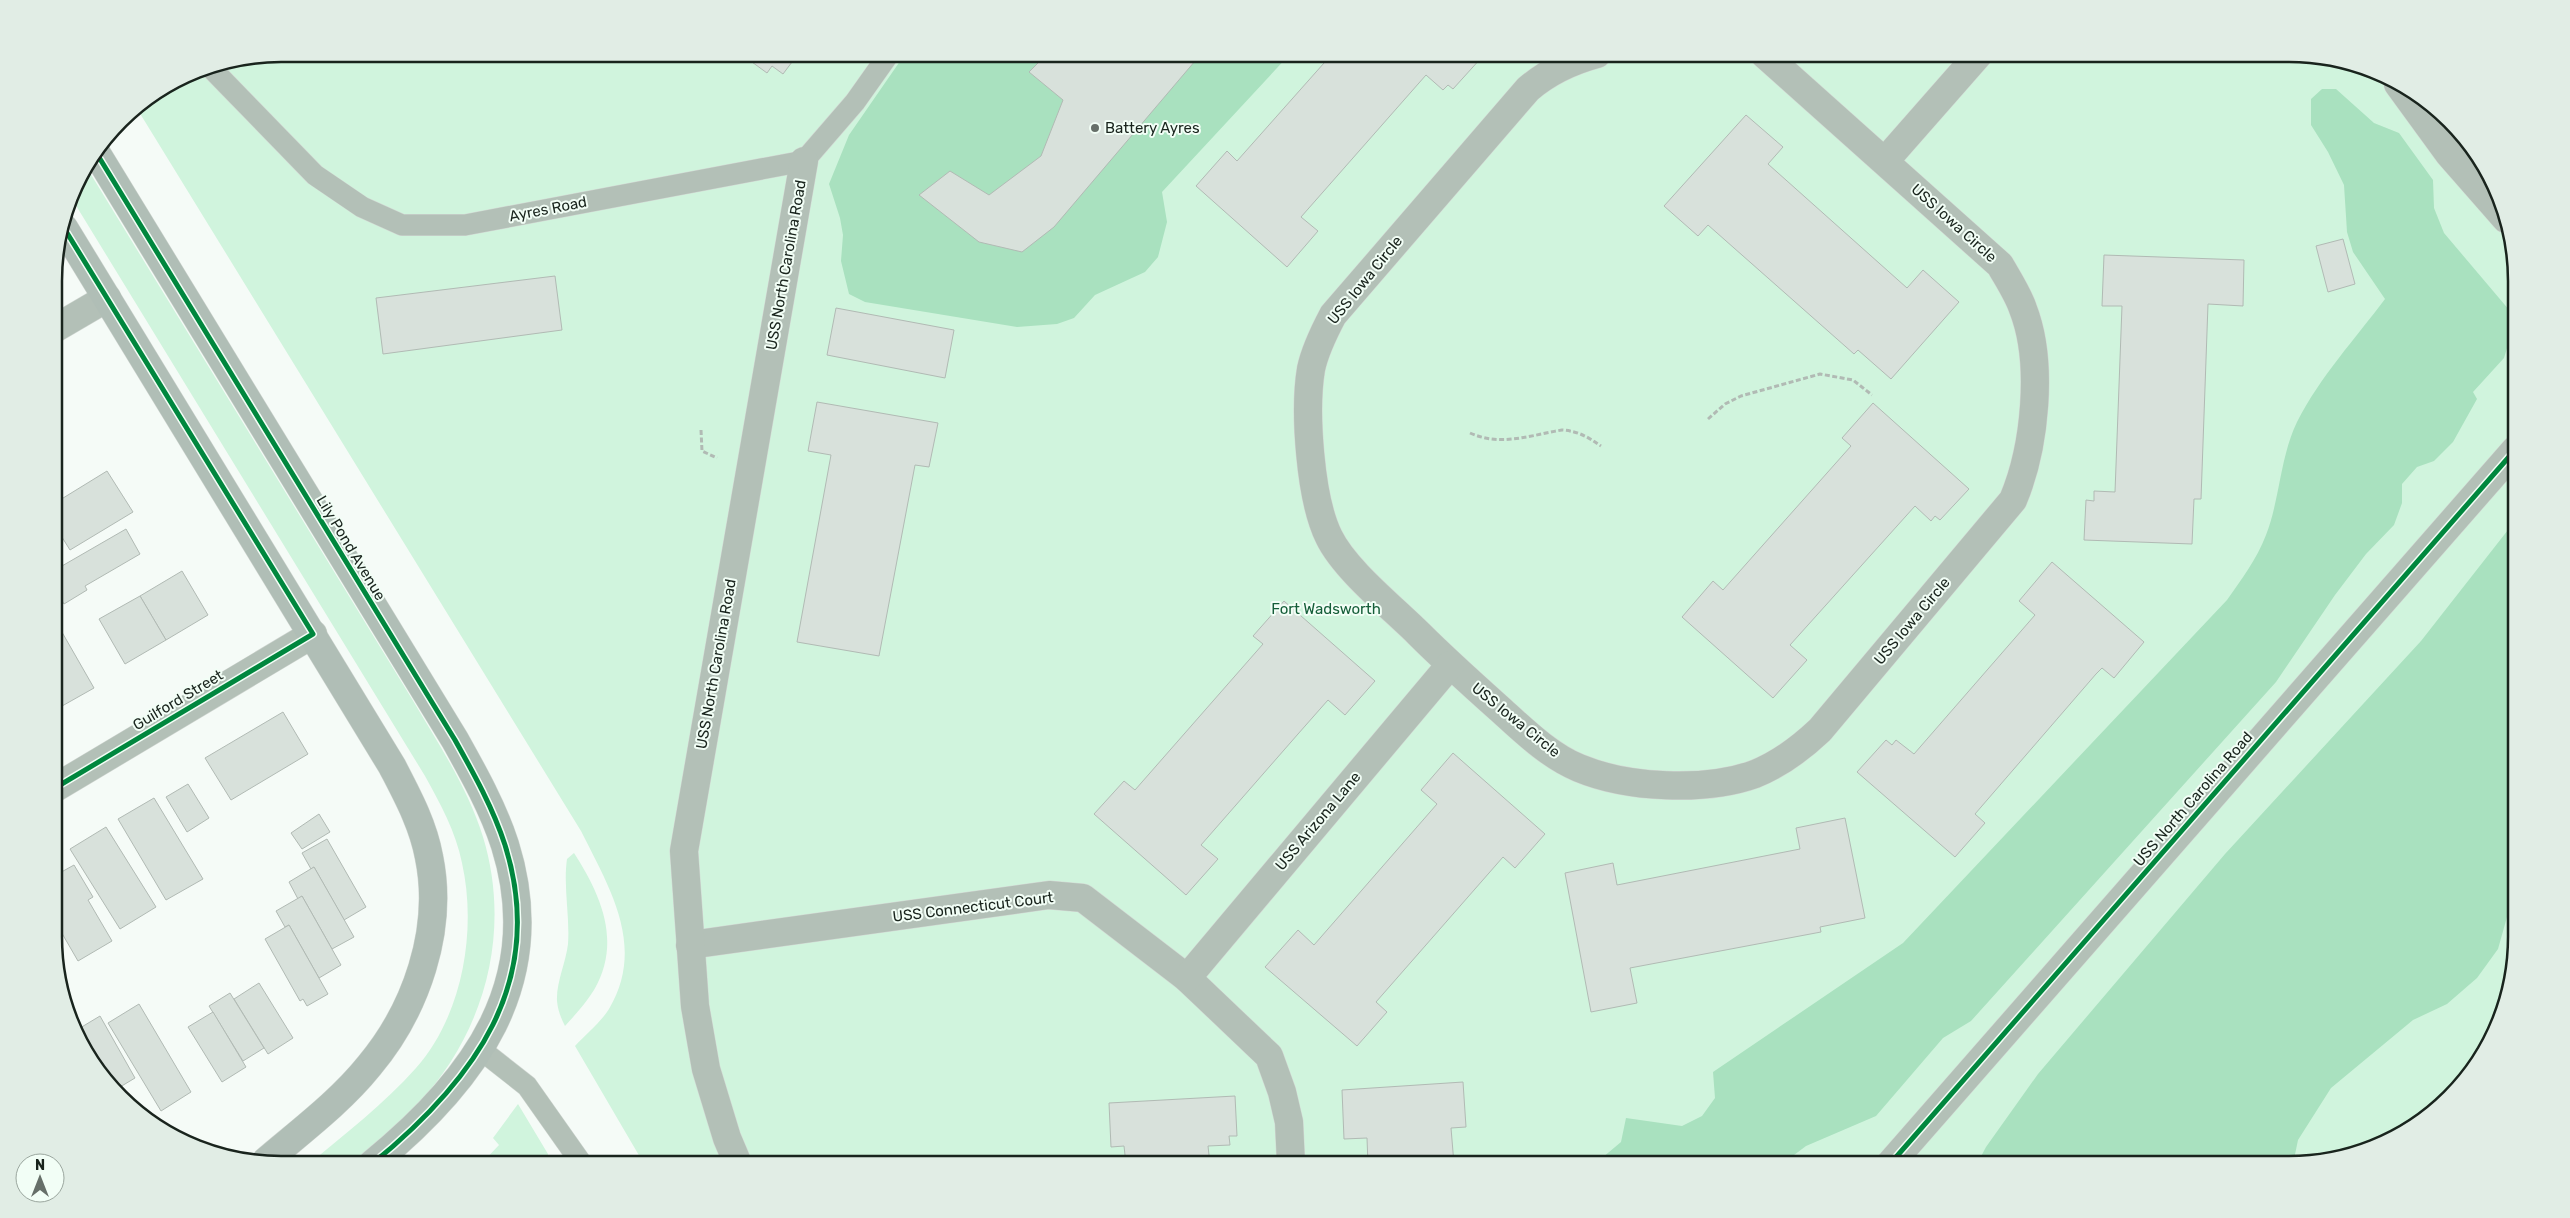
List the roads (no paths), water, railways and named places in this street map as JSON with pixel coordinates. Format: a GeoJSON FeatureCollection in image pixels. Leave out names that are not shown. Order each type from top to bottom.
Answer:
{"type":"FeatureCollection","features":[{"type":"Feature","properties":{"kind":"main road","name":"Lily Pond Avenue"},"geometry":{"type":"LineString","coordinates":[[100,159],[479,782],[505,845],[512,874],[517,927],[512,977],[503,1004],[480,1049],[465,1072],[419,1123],[381,1156]]}},
{"type":"Feature","properties":{"kind":"main road"},"geometry":{"type":"LineString","coordinates":[[68,234],[314,634],[392,766],[423,832],[432,881],[431,929],[426,956],[402,1016],[370,1066],[326,1109],[272,1155]]}},
{"type":"Feature","properties":{"kind":"street","name":"USS Iowa Circle"},"geometry":{"type":"LineString","coordinates":[[1570,62],[1552,71],[1528,88],[1333,315],[1318,344],[1311,369],[1310,441],[1314,490],[1318,511],[1329,539],[1346,563],[1450,665],[1548,750],[1578,768],[1625,781],[1675,785],[1726,780],[1754,774],[1800,749],[1820,730],[2013,500],[2029,454],[2034,358],[2024,309],[2000,265],[1773,62]]}},
{"type":"Feature","properties":{"kind":"street"},"geometry":{"type":"LineString","coordinates":[[1884,161],[1972,62]]}},
{"type":"Feature","properties":{"kind":"street"},"geometry":{"type":"LineString","coordinates":[[2408,98],[2449,154],[2494,205]]}},
{"type":"Feature","properties":{"kind":"street","name":"USS North Carolina Road"},"geometry":{"type":"LineString","coordinates":[[735,1156],[727,1138],[706,1069],[695,1006],[684,851],[804,161]]}},
{"type":"Feature","properties":{"kind":"street"},"geometry":{"type":"LineString","coordinates":[[62,324],[107,298]]}},
{"type":"Feature","properties":{"kind":"street","name":"USS North Carolina Road"},"geometry":{"type":"LineString","coordinates":[[1897,1156],[2508,458]]}},
{"type":"Feature","properties":{"kind":"street","name":"Guilford Street"},"geometry":{"type":"LineString","coordinates":[[62,784],[314,634]]}},
{"type":"Feature","properties":{"kind":"street","name":"USS Arizona Lane"},"geometry":{"type":"LineString","coordinates":[[1187,978],[1450,665]]}},
{"type":"Feature","properties":{"kind":"street","name":"USS Connecticut Court"},"geometry":{"type":"LineString","coordinates":[[690,945],[1049,895],[1083,898],[1187,978],[1268,1056],[1282,1092],[1289,1122],[1291,1156]]}},
{"type":"Feature","properties":{"kind":"lane"},"geometry":{"type":"LineString","coordinates":[[804,161],[855,102],[883,62]]}},
{"type":"Feature","properties":{"kind":"lane","name":"Ayres Road"},"geometry":{"type":"LineString","coordinates":[[216,73],[314,175],[362,207],[402,225],[465,225],[804,161]]}},
{"type":"Feature","properties":{"kind":"lane"},"geometry":{"type":"LineString","coordinates":[[480,1049],[527,1086],[576,1156]]}},
{"type":"Feature","properties":{"kind":"place","name":"Battery Ayres"},"geometry":{"type":"Point","coordinates":[1095,128]}},
{"type":"Feature","properties":{"kind":"park label","name":"Fort Wadsworth"},"geometry":{"type":"Point","coordinates":[1326,609]}}]}
